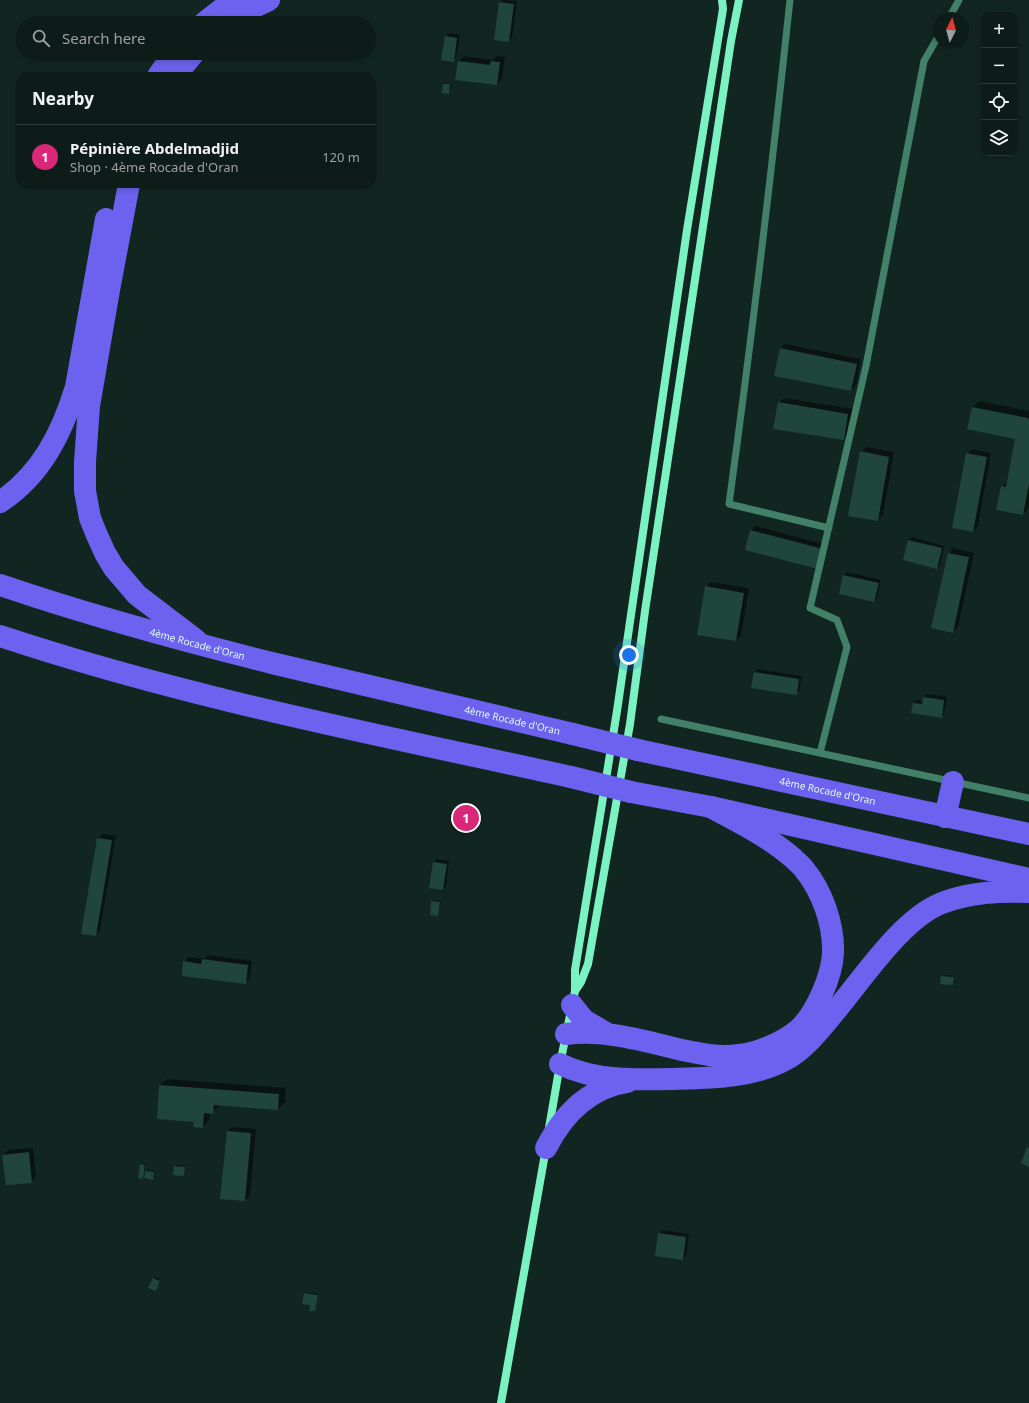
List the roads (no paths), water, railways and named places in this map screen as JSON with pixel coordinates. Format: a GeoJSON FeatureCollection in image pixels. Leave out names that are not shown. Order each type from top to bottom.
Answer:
{"type":"FeatureCollection","features":[{"type":"Feature","properties":{"kind":"highway"},"geometry":{"type":"LineString","coordinates":[[213,16],[236,0]]}},
{"type":"Feature","properties":{"kind":"highway"},"geometry":{"type":"LineString","coordinates":[[240,16],[269,0]]}},
{"type":"Feature","properties":{"kind":"highway"},"geometry":{"type":"LineString","coordinates":[[161,72],[169,60]]}},
{"type":"Feature","properties":{"kind":"highway"},"geometry":{"type":"LineString","coordinates":[[179,72],[189,60]]}},
{"type":"Feature","properties":{"kind":"highway"},"geometry":{"type":"LineString","coordinates":[[0,502],[20,486],[43,461],[63,424],[70,406],[76,387],[112,188]]}},
{"type":"Feature","properties":{"kind":"highway"},"geometry":{"type":"LineString","coordinates":[[128,188],[110,282],[89,406],[85,462],[85,491],[90,518],[96,534],[114,568],[137,595],[203,646]]}},
{"type":"Feature","properties":{"kind":"highway","name":"4ème Rocade d'Oran"},"geometry":{"type":"LineString","coordinates":[[0,585],[46,601],[203,646],[364,686],[638,750],[1029,834]]}},
{"type":"Feature","properties":{"kind":"highway"},"geometry":{"type":"LineString","coordinates":[[0,636],[90,664],[166,685],[275,712],[631,792],[711,807],[1029,879]]}},
{"type":"Feature","properties":{"kind":"highway"},"geometry":{"type":"LineString","coordinates":[[945,817],[953,782]]}},
{"type":"Feature","properties":{"kind":"highway"},"geometry":{"type":"LineString","coordinates":[[566,1034],[587,1032],[607,1033],[708,1055],[738,1055],[753,1053],[778,1042],[799,1028],[812,1011],[827,983],[833,954],[832,929],[822,899],[804,868],[780,846],[711,807]]}},
{"type":"Feature","properties":{"kind":"highway"},"geometry":{"type":"LineString","coordinates":[[560,1064],[583,1073],[640,1079],[691,1078],[746,1074],[762,1070],[787,1060],[812,1040],[883,952],[903,930],[924,913],[942,903],[971,894],[1029,892]]}},
{"type":"Feature","properties":{"kind":"highway"},"geometry":{"type":"LineString","coordinates":[[573,998],[584,1020],[607,1033]]}},
{"type":"Feature","properties":{"kind":"highway"},"geometry":{"type":"LineString","coordinates":[[546,1148],[564,1119],[583,1100],[620,1083],[640,1079]]}},
{"type":"Feature","properties":{"kind":"main road"},"geometry":{"type":"LineString","coordinates":[[501,1403],[560,1064],[573,998],[575,970],[618,703],[684,245],[723,9],[722,0]]}},
{"type":"Feature","properties":{"kind":"main road"},"geometry":{"type":"LineString","coordinates":[[573,998],[588,964],[630,724],[667,465],[731,41],[740,0]]}},
{"type":"Feature","properties":{"kind":"lane"},"geometry":{"type":"LineString","coordinates":[[790,0],[750,354],[729,504],[829,528]]}},
{"type":"Feature","properties":{"kind":"lane"},"geometry":{"type":"LineString","coordinates":[[952,12],[959,0]]}},
{"type":"Feature","properties":{"kind":"lane"},"geometry":{"type":"LineString","coordinates":[[820,753],[847,647],[838,620],[810,608],[866,366],[924,61],[933,45]]}},
{"type":"Feature","properties":{"kind":"lane"},"geometry":{"type":"LineString","coordinates":[[661,719],[1029,798]]}},
{"type":"Feature","properties":{"kind":"place","name":"Pépinière Abdelmadjid"},"geometry":{"type":"Point","coordinates":[466,818]}}]}
